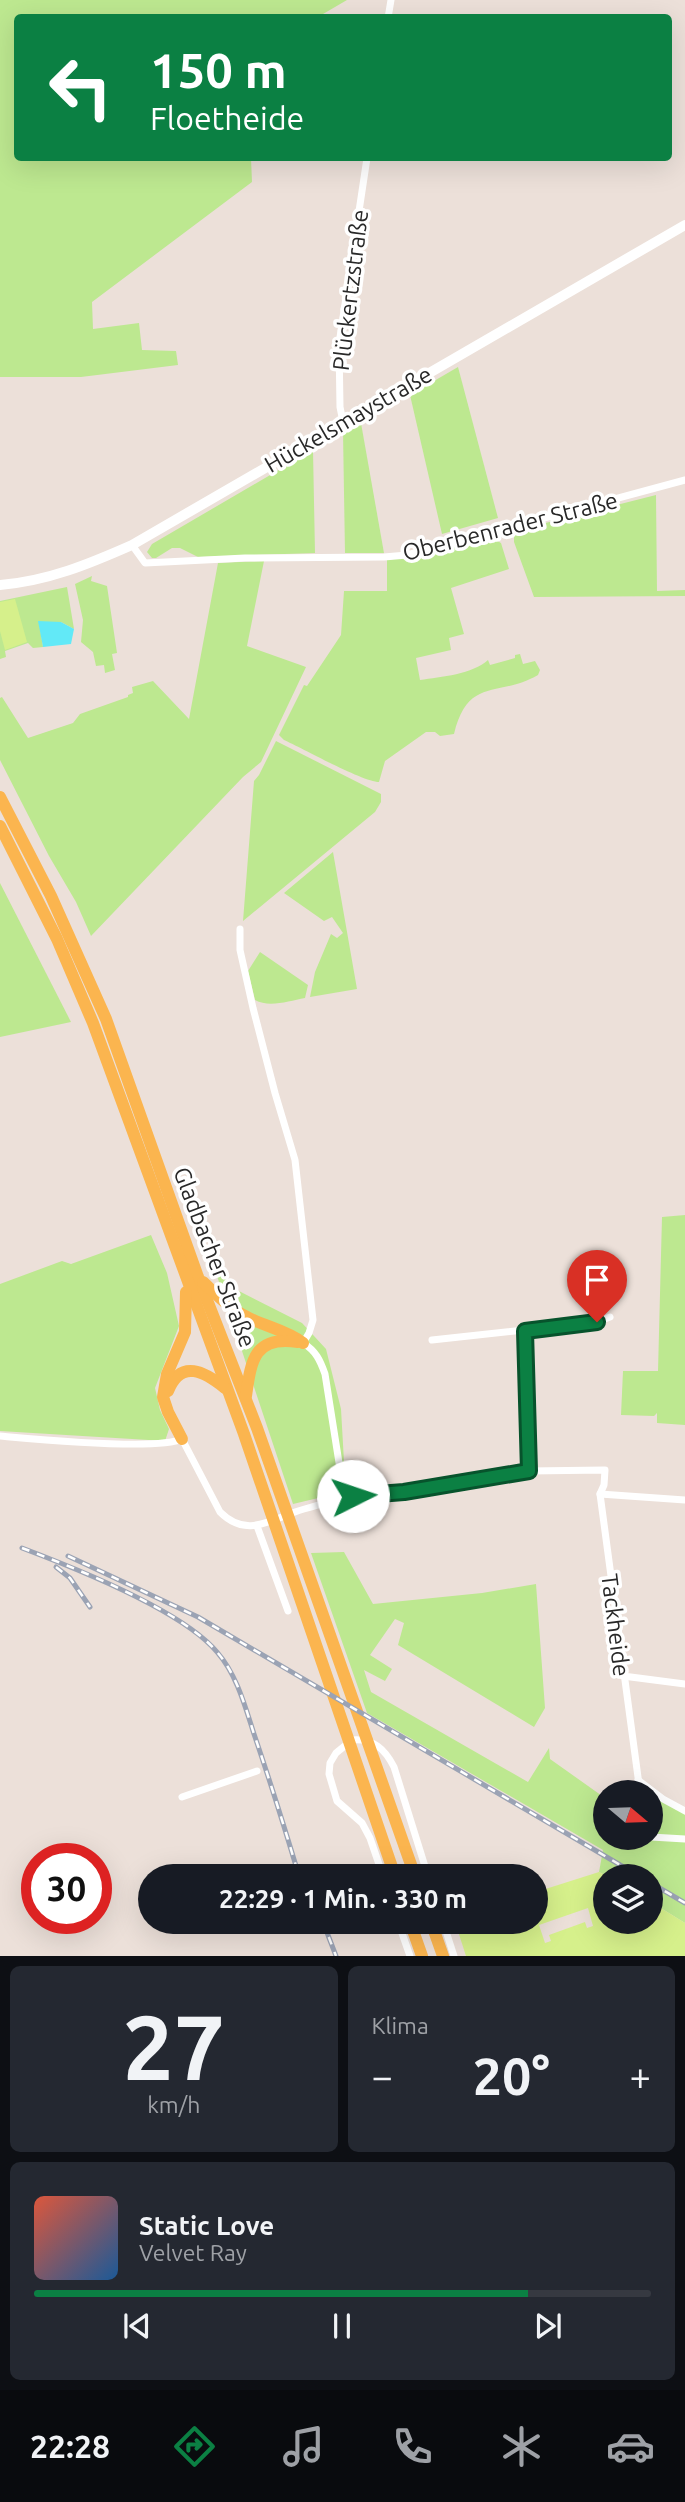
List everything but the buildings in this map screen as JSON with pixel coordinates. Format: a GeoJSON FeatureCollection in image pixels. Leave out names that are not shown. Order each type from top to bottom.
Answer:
{"type":"FeatureCollection","features":[{"type":"Feature","properties":{"kind":"main road","name":"Hückelsmaystraße"},"geometry":{"type":"LineString","coordinates":[[0,585],[41,580],[68,572],[132,545],[685,225]]}},
{"type":"Feature","properties":{"kind":"main road","name":"Gladbacher Straße"},"geometry":{"type":"LineString","coordinates":[[0,797],[63,921],[106,1019],[228,1390],[391,1864]]}},
{"type":"Feature","properties":{"kind":"main road","name":"Gladbacher Straße"},"geometry":{"type":"LineString","coordinates":[[0,826],[57,939],[88,1011],[192,1279],[246,1396],[411,1864]]}},
{"type":"Feature","properties":{"kind":"main road"},"geometry":{"type":"LineString","coordinates":[[182,1438],[163,1397],[167,1374],[185,1332],[192,1279],[234,1310],[291,1334],[303,1343]]}},
{"type":"Feature","properties":{"kind":"main road"},"geometry":{"type":"LineString","coordinates":[[246,1396],[250,1364],[258,1352],[270,1344],[285,1340],[303,1343]]}},
{"type":"Feature","properties":{"kind":"main road"},"geometry":{"type":"LineString","coordinates":[[165,1405],[173,1381],[182,1373],[190,1371],[202,1372],[228,1390]]}},
{"type":"Feature","properties":{"kind":"main road"},"geometry":{"type":"LineString","coordinates":[[414,1934],[418,1954]]}},
{"type":"Feature","properties":{"kind":"main road"},"geometry":{"type":"LineString","coordinates":[[435,1934],[443,1956]]}},
{"type":"Feature","properties":{"kind":"street","name":"Plückertzstraße"},"geometry":{"type":"LineString","coordinates":[[343,422],[340,407],[339,344],[367,161]]}},
{"type":"Feature","properties":{"kind":"street","name":"Oberbenrader Straße"},"geometry":{"type":"LineString","coordinates":[[132,545],[145,563],[245,558],[395,556],[457,543],[685,480]]}},
{"type":"Feature","properties":{"kind":"street"},"geometry":{"type":"LineString","coordinates":[[240,929],[240,950],[253,1008],[295,1160],[313,1320],[303,1343],[313,1348],[324,1374],[343,1488]]}},
{"type":"Feature","properties":{"kind":"street"},"geometry":{"type":"LineString","coordinates":[[432,1340],[597,1322],[610,1317]]}},
{"type":"Feature","properties":{"kind":"street"},"geometry":{"type":"LineString","coordinates":[[343,1488],[337,1494],[338,1499],[348,1503],[353,1496],[404,1492],[529,1471],[525,1331]]}},
{"type":"Feature","properties":{"kind":"street"},"geometry":{"type":"LineString","coordinates":[[0,1436],[120,1443],[167,1443],[182,1438],[220,1512],[229,1521],[241,1525],[257,1526],[338,1499]]}},
{"type":"Feature","properties":{"kind":"street","name":"Tackheide"},"geometry":{"type":"LineString","coordinates":[[529,1471],[605,1470],[600,1494],[638,1780]]}},
{"type":"Feature","properties":{"kind":"street"},"geometry":{"type":"LineString","coordinates":[[343,1488],[352,1491],[353,1496]]}},
{"type":"Feature","properties":{"kind":"street"},"geometry":{"type":"LineString","coordinates":[[600,1494],[685,1500]]}},
{"type":"Feature","properties":{"kind":"street"},"geometry":{"type":"LineString","coordinates":[[257,1526],[288,1611]]}},
{"type":"Feature","properties":{"kind":"street"},"geometry":{"type":"LineString","coordinates":[[623,1676],[685,1684]]}},
{"type":"Feature","properties":{"kind":"street"},"geometry":{"type":"LineString","coordinates":[[379,1864],[362,1823],[337,1801],[329,1774],[330,1763],[341,1747],[352,1740],[370,1742],[388,1754],[424,1864]]}},
{"type":"Feature","properties":{"kind":"street"},"geometry":{"type":"LineString","coordinates":[[182,1797],[257,1771]]}},
{"type":"Feature","properties":{"kind":"street"},"geometry":{"type":"LineString","coordinates":[[663,1798],[685,1811]]}},
{"type":"Feature","properties":{"kind":"street"},"geometry":{"type":"LineString","coordinates":[[663,1838],[685,1839]]}},
{"type":"Feature","properties":{"kind":"street"},"geometry":{"type":"LineString","coordinates":[[406,1934],[418,1954]]}},
{"type":"Feature","properties":{"kind":"street"},"geometry":{"type":"LineString","coordinates":[[447,1934],[454,1956]]}},
{"type":"Feature","properties":{"kind":"green space"},"geometry":{"type":"Polygon","coordinates":[[[0,0],[347,0],[323,14],[14,14],[14,161],[251,161],[252,182],[92,302],[93,329],[139,323],[142,350],[176,351],[178,365],[81,377],[0,377],[0,0]]]}},
{"type":"Feature","properties":{"kind":"green space"},"geometry":{"type":"Polygon","coordinates":[[[458,367],[498,518],[442,534],[410,395],[458,367]]]}},
{"type":"Feature","properties":{"kind":"green space"},"geometry":{"type":"Polygon","coordinates":[[[361,423],[384,553],[345,553],[343,432],[361,423]]]}},
{"type":"Feature","properties":{"kind":"green space"},"geometry":{"type":"Polygon","coordinates":[[[313,450],[315,553],[198,557],[180,548],[172,548],[152,558],[147,552],[152,544],[313,450]]]}},
{"type":"Feature","properties":{"kind":"green space"},"geometry":{"type":"Polygon","coordinates":[[[656,495],[657,591],[685,590],[685,596],[534,597],[514,542],[514,531],[656,495]]]}},
{"type":"Feature","properties":{"kind":"green space"},"geometry":{"type":"Polygon","coordinates":[[[490,537],[501,543],[509,569],[451,588],[464,634],[449,638],[451,650],[416,658],[420,680],[456,674],[474,669],[488,660],[490,665],[520,654],[523,664],[535,661],[540,670],[538,675],[476,696],[460,716],[454,734],[440,736],[435,732],[426,732],[385,761],[379,782],[347,771],[279,735],[304,685],[307,686],[341,635],[344,591],[387,591],[387,560],[436,552],[490,537]]]}},
{"type":"Feature","properties":{"kind":"green space"},"geometry":{"type":"Polygon","coordinates":[[[264,561],[247,646],[306,667],[261,762],[243,777],[91,936],[76,902],[0,760],[0,698],[2,697],[28,738],[73,723],[80,714],[128,697],[133,693],[132,687],[153,681],[189,719],[218,563],[264,561]]]}},
{"type":"Feature","properties":{"kind":"green space"},"geometry":{"type":"Polygon","coordinates":[[[92,576],[91,581],[107,586],[117,653],[112,654],[115,670],[105,673],[104,665],[96,666],[93,652],[81,642],[83,620],[75,584],[92,576]]]}},
{"type":"Feature","properties":{"kind":"green space"},"geometry":{"type":"Polygon","coordinates":[[[67,587],[74,629],[61,622],[39,622],[43,647],[33,648],[28,643],[5,651],[6,657],[0,659],[0,601],[67,587]]]}},
{"type":"Feature","properties":{"kind":"green space"},"geometry":{"type":"Polygon","coordinates":[[[15,599],[27,642],[5,650],[0,631],[0,602],[15,599]]]}},
{"type":"Feature","properties":{"kind":"green space"},"geometry":{"type":"Polygon","coordinates":[[[276,741],[381,794],[381,802],[375,812],[243,921],[254,781],[276,741]]]}},
{"type":"Feature","properties":{"kind":"green space"},"geometry":{"type":"Polygon","coordinates":[[[333,852],[357,989],[310,997],[315,972],[331,934],[337,938],[343,933],[332,917],[324,921],[284,893],[333,852]]]}},
{"type":"Feature","properties":{"kind":"green space"},"geometry":{"type":"Polygon","coordinates":[[[0,883],[71,1022],[0,1037],[0,883]]]}},
{"type":"Feature","properties":{"kind":"green space"},"geometry":{"type":"Polygon","coordinates":[[[260,952],[308,985],[305,998],[273,1004],[255,1000],[248,971],[260,952]]]}},
{"type":"Feature","properties":{"kind":"green space"},"geometry":{"type":"Polygon","coordinates":[[[685,1215],[685,1425],[657,1423],[657,1413],[654,1416],[621,1415],[623,1371],[658,1371],[662,1217],[685,1215]]]}},
{"type":"Feature","properties":{"kind":"green space"},"geometry":{"type":"Polygon","coordinates":[[[151,1235],[167,1273],[179,1326],[155,1388],[160,1410],[169,1429],[165,1441],[0,1431],[0,1284],[62,1261],[71,1264],[151,1235]]]}},
{"type":"Feature","properties":{"kind":"green space"},"geometry":{"type":"Polygon","coordinates":[[[214,1267],[235,1289],[302,1323],[326,1349],[341,1409],[345,1479],[335,1494],[293,1504],[214,1267]]]}},
{"type":"Feature","properties":{"kind":"green space"},"geometry":{"type":"Polygon","coordinates":[[[344,1552],[373,1604],[482,1593],[536,1584],[545,1708],[534,1727],[398,1645],[404,1623],[395,1619],[370,1655],[392,1669],[385,1681],[364,1670],[371,1692],[528,1782],[549,1748],[550,1759],[593,1789],[593,1844],[367,1713],[311,1553],[344,1552]]]}},
{"type":"Feature","properties":{"kind":"green space"},"geometry":{"type":"Polygon","coordinates":[[[663,1797],[685,1810],[685,1923],[663,1909],[663,1864],[600,1864],[603,1850],[663,1850],[663,1797]]]}},
{"type":"Feature","properties":{"kind":"green space"},"geometry":{"type":"Polygon","coordinates":[[[593,1874],[593,1926],[588,1908],[548,1922],[548,1888],[593,1874]]]}},
{"type":"Feature","properties":{"kind":"green space"},"geometry":{"type":"Polygon","coordinates":[[[663,1909],[685,1923],[685,1956],[466,1956],[459,1934],[542,1934],[545,1943],[551,1941],[549,1935],[585,1922],[587,1928],[593,1926],[593,1934],[663,1934],[663,1909]]]}},
{"type":"Feature","properties":{"kind":"water"},"geometry":{"type":"Polygon","coordinates":[[[38,621],[61,622],[74,629],[71,644],[43,647],[38,621]]]}},
{"type":"Feature","properties":{"kind":"railway"},"geometry":{"type":"LineString","coordinates":[[22,1548],[98,1579],[154,1606],[201,1636],[217,1652],[230,1671],[244,1702],[295,1864]]}},
{"type":"Feature","properties":{"kind":"railway"},"geometry":{"type":"LineString","coordinates":[[68,1556],[198,1617],[619,1864]]}},
{"type":"Feature","properties":{"kind":"railway"},"geometry":{"type":"LineString","coordinates":[[56,1567],[70,1578],[90,1607]]}},
{"type":"Feature","properties":{"kind":"railway"},"geometry":{"type":"LineString","coordinates":[[663,1890],[685,1903]]}},
{"type":"Feature","properties":{"kind":"railway"},"geometry":{"type":"LineString","coordinates":[[328,1934],[336,1956]]}},
{"type":"Feature","properties":{"kind":"route"},"geometry":{"type":"LineString","coordinates":[[353,1496],[404,1492],[529,1471],[525,1331],[597,1322]]}}]}
